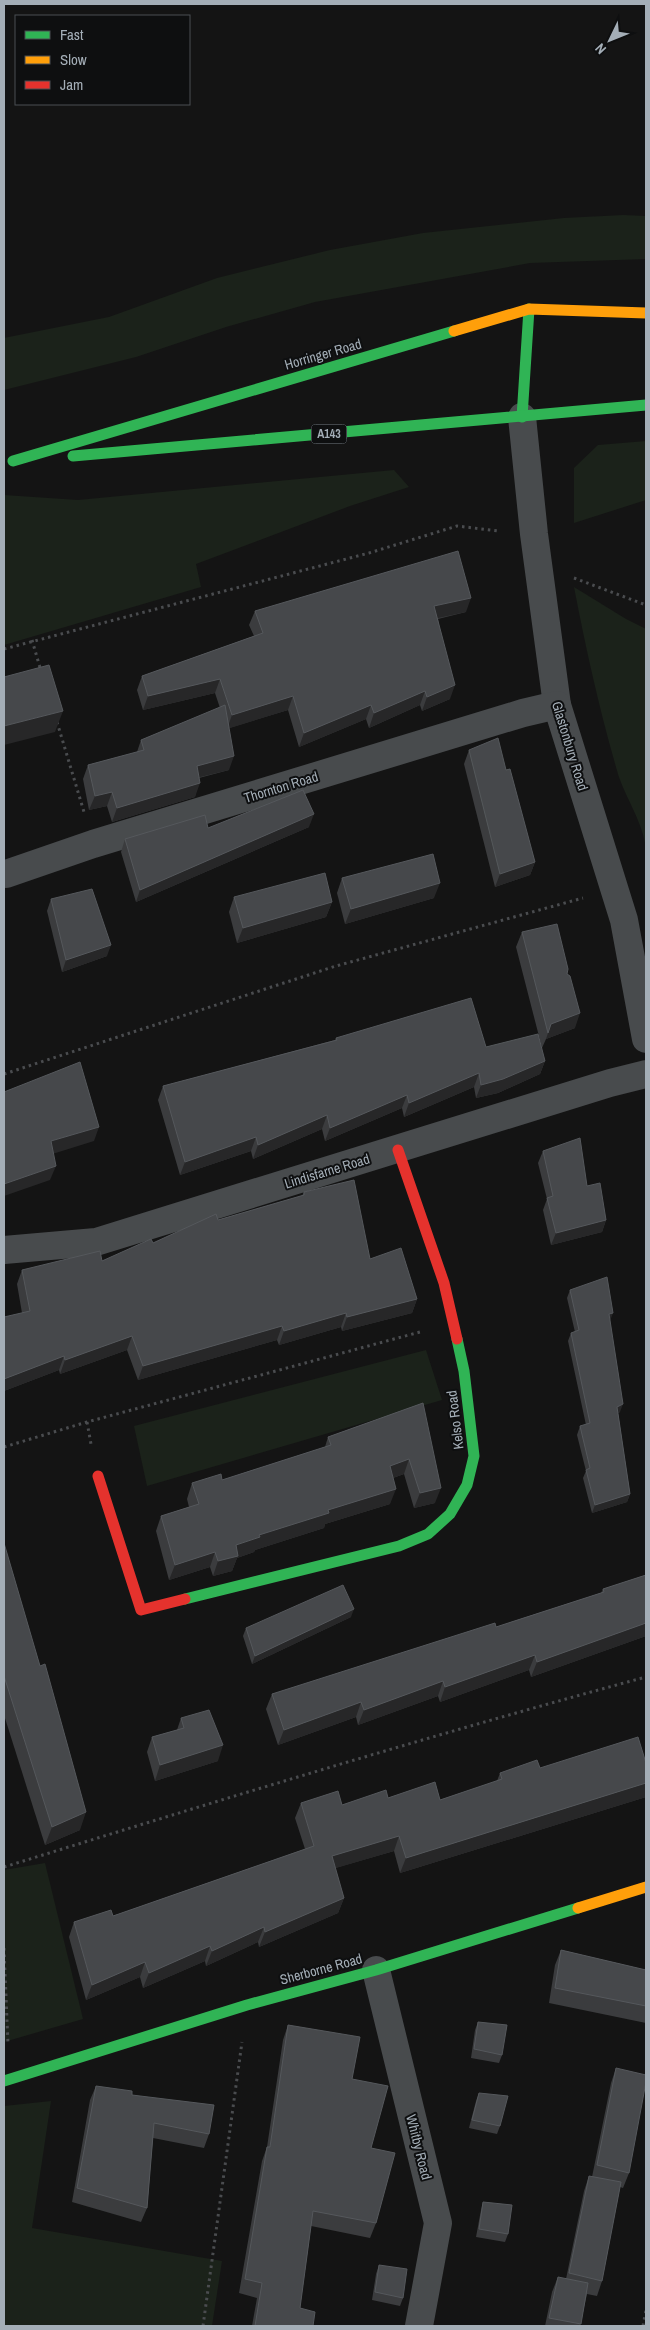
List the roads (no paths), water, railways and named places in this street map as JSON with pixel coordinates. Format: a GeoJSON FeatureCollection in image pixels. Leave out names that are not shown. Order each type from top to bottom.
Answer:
{"type":"FeatureCollection","features":[{"type":"Feature","properties":{"kind":"street","name":"Horringer Road"},"geometry":{"type":"LineString","coordinates":[[8,462],[529,308],[646,313]]}},
{"type":"Feature","properties":{"kind":"street"},"geometry":{"type":"LineString","coordinates":[[522,417],[529,308]]}},
{"type":"Feature","properties":{"kind":"street","name":"Horringer Road"},"geometry":{"type":"LineString","coordinates":[[8,462],[522,417],[646,404]]}},
{"type":"Feature","properties":{"kind":"street","name":"Glastonbury Road"},"geometry":{"type":"LineString","coordinates":[[522,417],[536,551],[556,705],[615,889],[635,918],[646,1039]]}},
{"type":"Feature","properties":{"kind":"street","name":"Thornton Road"},"geometry":{"type":"LineString","coordinates":[[6,874],[94,844],[523,713],[556,705]]}},
{"type":"Feature","properties":{"kind":"street","name":"Lindisfarne Road"},"geometry":{"type":"LineString","coordinates":[[4,1250],[96,1242],[610,1083],[646,1074]]}},
{"type":"Feature","properties":{"kind":"street","name":"Kelso Road"},"geometry":{"type":"LineString","coordinates":[[98,1476],[140,1610],[398,1546],[428,1534],[450,1514],[467,1485],[474,1456],[464,1371],[444,1283],[398,1150]]}},
{"type":"Feature","properties":{"kind":"street","name":"Sherborne Road"},"geometry":{"type":"LineString","coordinates":[[7,2080],[247,2005],[376,1970],[646,1887]]}},
{"type":"Feature","properties":{"kind":"street","name":"Whitby Road"},"geometry":{"type":"LineString","coordinates":[[376,1970],[438,2223],[419,2326]]}}]}
